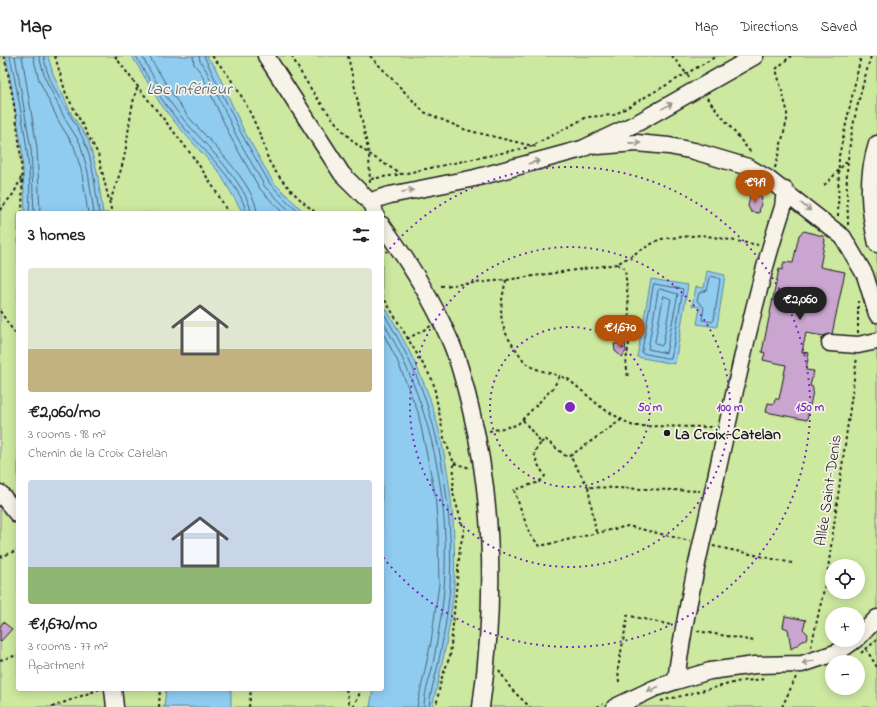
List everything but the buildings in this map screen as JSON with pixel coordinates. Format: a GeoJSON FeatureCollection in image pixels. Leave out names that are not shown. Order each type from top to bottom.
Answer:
{"type":"FeatureCollection","features":[{"type":"Feature","properties":{"kind":"street"},"geometry":{"type":"LineString","coordinates":[[266,56],[342,174],[370,210],[377,199],[390,195],[475,178],[582,149],[620,143],[636,143],[688,150],[748,167],[842,229],[847,242],[865,275],[877,314]]}},
{"type":"Feature","properties":{"kind":"street"},"geometry":{"type":"LineString","coordinates":[[582,149],[639,122],[755,56]]}},
{"type":"Feature","properties":{"kind":"street"},"geometry":{"type":"LineString","coordinates":[[877,144],[872,160],[869,186],[872,222],[877,244]]}},
{"type":"Feature","properties":{"kind":"street"},"geometry":{"type":"LineString","coordinates":[[676,681],[686,615],[726,429],[755,305],[783,207],[785,190]]}},
{"type":"Feature","properties":{"kind":"street"},"geometry":{"type":"LineString","coordinates":[[384,227],[417,278],[441,320],[462,374],[478,439],[484,471],[491,542],[488,654],[481,707]]}},
{"type":"Feature","properties":{"kind":"street"},"geometry":{"type":"LineString","coordinates":[[384,245],[416,293],[433,325],[453,372],[468,426],[480,507],[483,564],[482,632],[473,707]]}},
{"type":"Feature","properties":{"kind":"street"},"geometry":{"type":"LineString","coordinates":[[830,342],[858,346],[877,341]]}},
{"type":"Feature","properties":{"kind":"street"},"geometry":{"type":"LineString","coordinates":[[0,493],[16,513]]}},
{"type":"Feature","properties":{"kind":"street"},"geometry":{"type":"LineString","coordinates":[[865,633],[877,618]]}},
{"type":"Feature","properties":{"kind":"street"},"geometry":{"type":"LineString","coordinates":[[614,707],[651,690],[710,671],[755,665],[799,671],[848,647]]}},
{"type":"Feature","properties":{"kind":"street"},"geometry":{"type":"LineString","coordinates":[[114,691],[115,707]]}},
{"type":"Feature","properties":{"kind":"path"},"geometry":{"type":"LineString","coordinates":[[4,56],[15,114],[22,177],[22,211]]}},
{"type":"Feature","properties":{"kind":"path"},"geometry":{"type":"LineString","coordinates":[[55,56],[66,94],[98,154],[112,211]]}},
{"type":"Feature","properties":{"kind":"path"},"geometry":{"type":"LineString","coordinates":[[115,56],[137,88],[177,134],[215,188],[227,211]]}},
{"type":"Feature","properties":{"kind":"path"},"geometry":{"type":"LineString","coordinates":[[212,56],[225,70],[245,100],[270,162],[295,195],[314,211]]}},
{"type":"Feature","properties":{"kind":"path"},"geometry":{"type":"LineString","coordinates":[[292,56],[299,70],[348,136],[369,154],[402,174]]}},
{"type":"Feature","properties":{"kind":"path"},"geometry":{"type":"LineString","coordinates":[[348,56],[369,154],[369,188]]}},
{"type":"Feature","properties":{"kind":"path"},"geometry":{"type":"LineString","coordinates":[[370,56],[424,112],[466,130],[530,147],[587,116],[614,115],[717,56]]}},
{"type":"Feature","properties":{"kind":"path"},"geometry":{"type":"LineString","coordinates":[[672,56],[755,159]]}},
{"type":"Feature","properties":{"kind":"path"},"geometry":{"type":"LineString","coordinates":[[774,173],[787,120],[787,110],[776,69],[782,61],[791,56]]}},
{"type":"Feature","properties":{"kind":"path"},"geometry":{"type":"LineString","coordinates":[[842,229],[838,220],[839,156],[861,56]]}},
{"type":"Feature","properties":{"kind":"path"},"geometry":{"type":"LineString","coordinates":[[842,229],[846,174],[856,111],[871,56]]}},
{"type":"Feature","properties":{"kind":"path"},"geometry":{"type":"LineString","coordinates":[[110,202],[117,185],[125,154],[129,122],[137,88]]}},
{"type":"Feature","properties":{"kind":"path"},"geometry":{"type":"LineString","coordinates":[[370,179],[402,174],[530,147],[538,147]]}},
{"type":"Feature","properties":{"kind":"path"},"geometry":{"type":"LineString","coordinates":[[824,184],[848,160]]}},
{"type":"Feature","properties":{"kind":"path"},"geometry":{"type":"LineString","coordinates":[[0,210],[14,193],[22,177]]}},
{"type":"Feature","properties":{"kind":"path"},"geometry":{"type":"LineString","coordinates":[[441,286],[506,280],[617,264],[660,239],[702,235],[771,248]]}},
{"type":"Feature","properties":{"kind":"path"},"geometry":{"type":"LineString","coordinates":[[617,264],[625,269],[631,331],[626,361],[628,378]]}},
{"type":"Feature","properties":{"kind":"path"},"geometry":{"type":"LineString","coordinates":[[506,280],[500,307],[501,322],[513,346],[529,366],[568,379],[602,408],[633,426],[718,427],[726,429]]}},
{"type":"Feature","properties":{"kind":"path"},"geometry":{"type":"LineString","coordinates":[[384,299],[433,382],[444,438],[454,463],[453,493],[464,530],[460,548],[450,656],[441,680],[436,707]]}},
{"type":"Feature","properties":{"kind":"path","name":"Allée Saint-Denis"},"geometry":{"type":"LineString","coordinates":[[782,707],[813,644],[827,576],[858,346],[858,300]]}},
{"type":"Feature","properties":{"kind":"path"},"geometry":{"type":"LineString","coordinates":[[0,311],[16,335]]}},
{"type":"Feature","properties":{"kind":"path"},"geometry":{"type":"LineString","coordinates":[[407,339],[433,325]]}},
{"type":"Feature","properties":{"kind":"path"},"geometry":{"type":"LineString","coordinates":[[487,431],[517,425],[553,388],[560,376]]}},
{"type":"Feature","properties":{"kind":"path"},"geometry":{"type":"LineString","coordinates":[[523,420],[541,443]]}},
{"type":"Feature","properties":{"kind":"path"},"geometry":{"type":"LineString","coordinates":[[622,420],[570,456],[566,457],[545,439],[534,452],[537,463],[545,476],[539,482],[514,490],[530,534],[540,546],[596,532],[628,526],[702,544],[792,563]]}},
{"type":"Feature","properties":{"kind":"path"},"geometry":{"type":"LineString","coordinates":[[570,456],[588,487],[596,532]]}},
{"type":"Feature","properties":{"kind":"path"},"geometry":{"type":"LineString","coordinates":[[588,487],[713,491]]}},
{"type":"Feature","properties":{"kind":"path"},"geometry":{"type":"LineString","coordinates":[[0,557],[16,551]]}},
{"type":"Feature","properties":{"kind":"path"},"geometry":{"type":"LineString","coordinates":[[619,682],[618,668],[628,615]]}},
{"type":"Feature","properties":{"kind":"path"},"geometry":{"type":"LineString","coordinates":[[863,647],[877,667]]}},
{"type":"Feature","properties":{"kind":"path"},"geometry":{"type":"LineString","coordinates":[[0,660],[16,656]]}},
{"type":"Feature","properties":{"kind":"path"},"geometry":{"type":"LineString","coordinates":[[497,668],[511,689],[530,707]]}},
{"type":"Feature","properties":{"kind":"path"},"geometry":{"type":"LineString","coordinates":[[790,676],[799,671]]}},
{"type":"Feature","properties":{"kind":"path"},"geometry":{"type":"LineString","coordinates":[[651,690],[657,702],[741,681],[771,679]]}},
{"type":"Feature","properties":{"kind":"path"},"geometry":{"type":"LineString","coordinates":[[52,707],[95,691]]}},
{"type":"Feature","properties":{"kind":"path"},"geometry":{"type":"LineString","coordinates":[[159,707],[160,691]]}},
{"type":"Feature","properties":{"kind":"path"},"geometry":{"type":"LineString","coordinates":[[249,707],[251,691]]}},
{"type":"Feature","properties":{"kind":"path"},"geometry":{"type":"LineString","coordinates":[[347,691],[352,707]]}},
{"type":"Feature","properties":{"kind":"path"},"geometry":{"type":"LineString","coordinates":[[352,707],[360,691]]}},
{"type":"Feature","properties":{"kind":"green space"},"geometry":{"type":"Polygon","coordinates":[[[0,56],[877,56],[877,707],[0,707],[0,56]]]}},
{"type":"Feature","properties":{"kind":"water"},"geometry":{"type":"Polygon","coordinates":[[[6,56],[48,56],[53,74],[72,115],[88,139],[97,171],[103,211],[25,211],[22,150],[6,56]]]}},
{"type":"Feature","properties":{"kind":"water","name":"Lac Inférieur"},"geometry":{"type":"Polygon","coordinates":[[[132,56],[206,56],[214,65],[244,131],[273,182],[303,211],[242,211],[219,172],[177,125],[160,103],[132,56]]]}},
{"type":"Feature","properties":{"kind":"water"},"geometry":{"type":"Polygon","coordinates":[[[707,271],[725,275],[717,327],[697,324],[700,307],[692,306],[696,287],[704,288],[707,271]]]}},
{"type":"Feature","properties":{"kind":"water"},"geometry":{"type":"Polygon","coordinates":[[[651,279],[688,285],[675,364],[637,357],[651,279]]]}},
{"type":"Feature","properties":{"kind":"water"},"geometry":{"type":"Polygon","coordinates":[[[384,305],[395,323],[417,368],[427,391],[434,413],[446,461],[450,487],[455,562],[451,616],[446,646],[432,707],[370,707],[373,691],[384,691],[384,305]]]}},
{"type":"Feature","properties":{"kind":"water"},"geometry":{"type":"Polygon","coordinates":[[[166,691],[231,691],[231,707],[164,707],[166,691]]]}},
{"type":"Feature","properties":{"kind":"place","name":"La Croix-Catelan"},"geometry":{"type":"Point","coordinates":[667,433]}}]}
